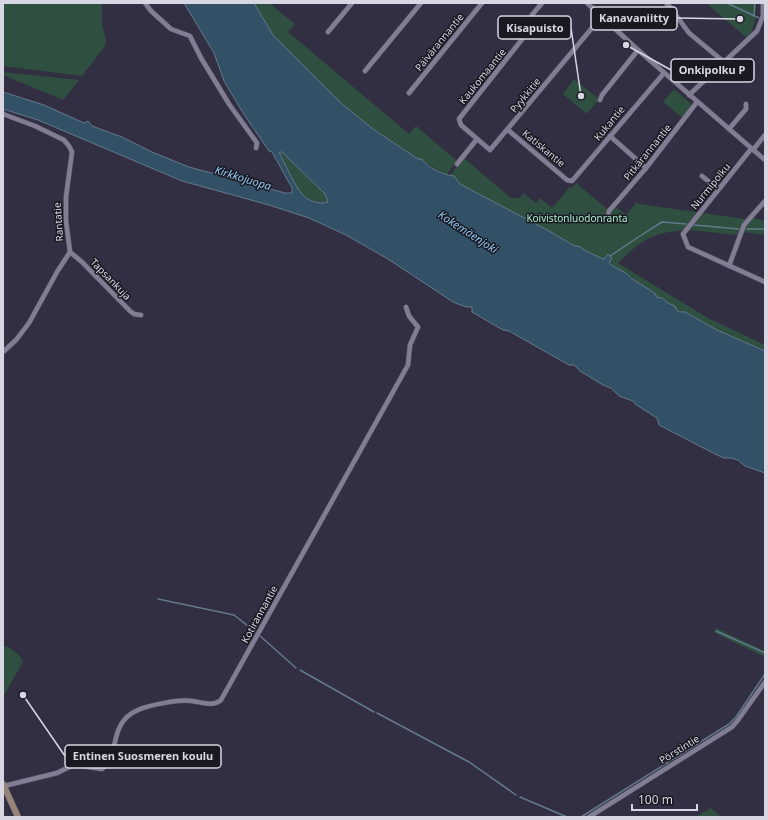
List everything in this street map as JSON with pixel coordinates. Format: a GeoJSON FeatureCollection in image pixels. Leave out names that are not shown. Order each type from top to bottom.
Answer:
{"type":"FeatureCollection","features":[{"type":"Feature","properties":{"kind":"main road"},"geometry":{"type":"LineString","coordinates":[[3,785],[18,817]]}},
{"type":"Feature","properties":{"kind":"street"},"geometry":{"type":"LineString","coordinates":[[145,3],[151,11],[171,29],[190,36],[201,58],[225,98],[257,143],[256,148]]}},
{"type":"Feature","properties":{"kind":"street"},"geometry":{"type":"LineString","coordinates":[[328,32],[352,3]]}},
{"type":"Feature","properties":{"kind":"street"},"geometry":{"type":"LineString","coordinates":[[365,71],[421,3]]}},
{"type":"Feature","properties":{"kind":"street","name":"Päivärannantie"},"geometry":{"type":"LineString","coordinates":[[409,93],[482,3]]}},
{"type":"Feature","properties":{"kind":"street","name":"Kaukomaantie"},"geometry":{"type":"LineString","coordinates":[[459,119],[527,33],[532,15],[542,3]]}},
{"type":"Feature","properties":{"kind":"street"},"geometry":{"type":"LineString","coordinates":[[587,3],[664,73],[765,160]]}},
{"type":"Feature","properties":{"kind":"street"},"geometry":{"type":"LineString","coordinates":[[666,3],[670,6],[689,34],[724,62]]}},
{"type":"Feature","properties":{"kind":"street"},"geometry":{"type":"LineString","coordinates":[[689,95],[757,31],[763,16],[763,3]]}},
{"type":"Feature","properties":{"kind":"street","name":"Pyykkitie"},"geometry":{"type":"LineString","coordinates":[[459,119],[461,125],[490,150],[602,16]]}},
{"type":"Feature","properties":{"kind":"street"},"geometry":{"type":"LineString","coordinates":[[600,100],[602,95],[638,50]]}},
{"type":"Feature","properties":{"kind":"street","name":"Kukantie"},"geometry":{"type":"LineString","coordinates":[[567,180],[572,181],[664,73]]}},
{"type":"Feature","properties":{"kind":"street","name":"Pitkärannantie"},"geometry":{"type":"LineString","coordinates":[[611,220],[608,216],[609,211],[646,168],[698,102]]}},
{"type":"Feature","properties":{"kind":"street"},"geometry":{"type":"LineString","coordinates":[[728,129],[746,109],[746,104]]}},
{"type":"Feature","properties":{"kind":"street","name":"Rantatie"},"geometry":{"type":"LineString","coordinates":[[3,114],[64,140],[70,146],[72,152],[66,197],[66,221],[70,252],[57,272],[29,323],[16,340],[3,352]]}},
{"type":"Feature","properties":{"kind":"street","name":"Katiskantie"},"geometry":{"type":"LineString","coordinates":[[508,130],[567,180]]}},
{"type":"Feature","properties":{"kind":"street","name":"Nurmipolku"},"geometry":{"type":"LineString","coordinates":[[729,266],[688,247],[683,234],[719,188],[765,135]]}},
{"type":"Feature","properties":{"kind":"street"},"geometry":{"type":"LineString","coordinates":[[610,136],[646,168]]}},
{"type":"Feature","properties":{"kind":"street"},"geometry":{"type":"LineString","coordinates":[[457,164],[477,139]]}},
{"type":"Feature","properties":{"kind":"street"},"geometry":{"type":"LineString","coordinates":[[702,176],[714,186],[719,188]]}},
{"type":"Feature","properties":{"kind":"street"},"geometry":{"type":"LineString","coordinates":[[765,201],[744,225],[729,266],[765,282]]}},
{"type":"Feature","properties":{"kind":"street","name":"Tapsankuja"},"geometry":{"type":"LineString","coordinates":[[70,252],[82,262],[130,311],[134,314],[140,315]]}},
{"type":"Feature","properties":{"kind":"street","name":"Kotirannantie"},"geometry":{"type":"LineString","coordinates":[[3,785],[57,773],[76,765],[102,769],[107,766],[122,722],[128,714],[158,704],[189,700],[213,704],[218,703],[221,700],[408,365],[410,346],[418,327],[409,316],[406,306]]}},
{"type":"Feature","properties":{"kind":"street","name":"Pörstintie"},"geometry":{"type":"LineString","coordinates":[[589,817],[732,727],[765,682]]}},
{"type":"Feature","properties":{"kind":"green space"},"geometry":{"type":"Polygon","coordinates":[[[3,3],[102,3],[102,26],[106,39],[105,46],[82,76],[3,66],[3,3]]]}},
{"type":"Feature","properties":{"kind":"green space"},"geometry":{"type":"Polygon","coordinates":[[[254,3],[269,3],[295,24],[288,32],[409,134],[416,126],[457,161],[446,175],[424,162],[422,159],[418,159],[373,129],[342,104],[273,35],[254,3]]]}},
{"type":"Feature","properties":{"kind":"green space"},"geometry":{"type":"Polygon","coordinates":[[[706,3],[755,3],[755,22],[747,38],[706,3]]]}},
{"type":"Feature","properties":{"kind":"green space"},"geometry":{"type":"Polygon","coordinates":[[[3,72],[79,80],[63,100],[3,75],[3,72]]]}},
{"type":"Feature","properties":{"kind":"green space"},"geometry":{"type":"Polygon","coordinates":[[[574,79],[599,99],[587,114],[563,94],[574,79]]]}},
{"type":"Feature","properties":{"kind":"green space"},"geometry":{"type":"Polygon","coordinates":[[[674,89],[690,103],[691,106],[683,118],[663,102],[674,89]]]}},
{"type":"Feature","properties":{"kind":"green space"},"geometry":{"type":"Polygon","coordinates":[[[279,152],[282,152],[326,195],[328,202],[321,203],[314,201],[302,194],[279,152]]]}},
{"type":"Feature","properties":{"kind":"green space","name":"Koivistonluodonranta"},"geometry":{"type":"Polygon","coordinates":[[[464,158],[511,198],[520,198],[523,193],[536,203],[540,198],[552,208],[570,187],[572,188],[576,183],[607,209],[612,204],[626,215],[637,202],[639,204],[745,219],[752,211],[756,214],[753,218],[765,221],[765,235],[744,232],[737,235],[689,230],[666,232],[644,241],[618,263],[708,318],[765,345],[765,351],[717,330],[685,312],[679,312],[671,304],[656,297],[656,294],[611,265],[607,254],[605,259],[603,259],[586,251],[460,184],[454,176],[450,175],[464,158]]]}},
{"type":"Feature","properties":{"kind":"green space"},"geometry":{"type":"Polygon","coordinates":[[[716,628],[765,651],[765,657],[714,632],[716,628]]]}},
{"type":"Feature","properties":{"kind":"green space"},"geometry":{"type":"Polygon","coordinates":[[[3,645],[18,654],[23,662],[3,697],[3,645]]]}},
{"type":"Feature","properties":{"kind":"green space"},"geometry":{"type":"Polygon","coordinates":[[[711,808],[721,817],[695,817],[711,808]]]}},
{"type":"Feature","properties":{"kind":"water","name":"Kokemäenjoki"},"geometry":{"type":"Polygon","coordinates":[[[184,3],[254,3],[273,35],[342,104],[373,129],[418,159],[422,159],[432,168],[441,173],[454,176],[460,184],[573,245],[603,259],[608,254],[612,258],[609,263],[611,265],[626,273],[631,278],[656,294],[656,297],[662,298],[675,306],[679,312],[685,312],[717,330],[765,351],[765,473],[745,466],[738,460],[724,458],[715,454],[659,425],[657,418],[635,404],[633,401],[619,396],[611,388],[603,385],[580,371],[574,365],[569,365],[509,331],[503,330],[472,312],[472,307],[466,307],[453,302],[388,259],[346,235],[309,218],[269,205],[182,181],[38,120],[3,109],[3,92],[44,105],[84,123],[88,121],[92,126],[122,137],[152,152],[189,167],[285,193],[292,193],[292,188],[272,152],[269,151],[243,113],[224,81],[214,53],[184,3]],[[279,152],[296,185],[304,196],[318,203],[328,202],[325,194],[282,152],[279,152]]]}},
{"type":"Feature","properties":{"kind":"waterway"},"geometry":{"type":"LineString","coordinates":[[727,3],[759,18]]}},
{"type":"Feature","properties":{"kind":"waterway"},"geometry":{"type":"LineString","coordinates":[[754,15],[755,3]]}},
{"type":"Feature","properties":{"kind":"waterway"},"geometry":{"type":"LineString","coordinates":[[610,256],[662,222],[686,224]]}},
{"type":"Feature","properties":{"kind":"waterway"},"geometry":{"type":"LineString","coordinates":[[694,225],[739,229]]}},
{"type":"Feature","properties":{"kind":"waterway"},"geometry":{"type":"LineString","coordinates":[[747,229],[765,229]]}},
{"type":"Feature","properties":{"kind":"waterway"},"geometry":{"type":"LineString","coordinates":[[158,599],[234,615],[257,633]]}},
{"type":"Feature","properties":{"kind":"waterway"},"geometry":{"type":"LineString","coordinates":[[716,631],[765,653]]}},
{"type":"Feature","properties":{"kind":"waterway"},"geometry":{"type":"LineString","coordinates":[[259,635],[296,668]]}},
{"type":"Feature","properties":{"kind":"waterway"},"geometry":{"type":"LineString","coordinates":[[300,670],[374,712]]}},
{"type":"Feature","properties":{"kind":"waterway"},"geometry":{"type":"LineString","coordinates":[[581,817],[729,724],[736,717],[765,674]]}},
{"type":"Feature","properties":{"kind":"waterway"},"geometry":{"type":"LineString","coordinates":[[377,713],[469,762],[516,795]]}},
{"type":"Feature","properties":{"kind":"waterway"},"geometry":{"type":"LineString","coordinates":[[520,797],[567,817]]}},
{"type":"Feature","properties":{"kind":"place","name":"Kanavaniitty"},"geometry":{"type":"Point","coordinates":[740,19]}},
{"type":"Feature","properties":{"kind":"place","name":"Onkipolku P"},"geometry":{"type":"Point","coordinates":[626,45]}},
{"type":"Feature","properties":{"kind":"place","name":"Kisapuisto"},"geometry":{"type":"Point","coordinates":[581,96]}},
{"type":"Feature","properties":{"kind":"place","name":"Entinen Suosmeren koulu"},"geometry":{"type":"Point","coordinates":[23,695]}},
{"type":"Feature","properties":{"kind":"water label","name":"Kirkkojuopa"},"geometry":{"type":"Point","coordinates":[243,178]}}]}
